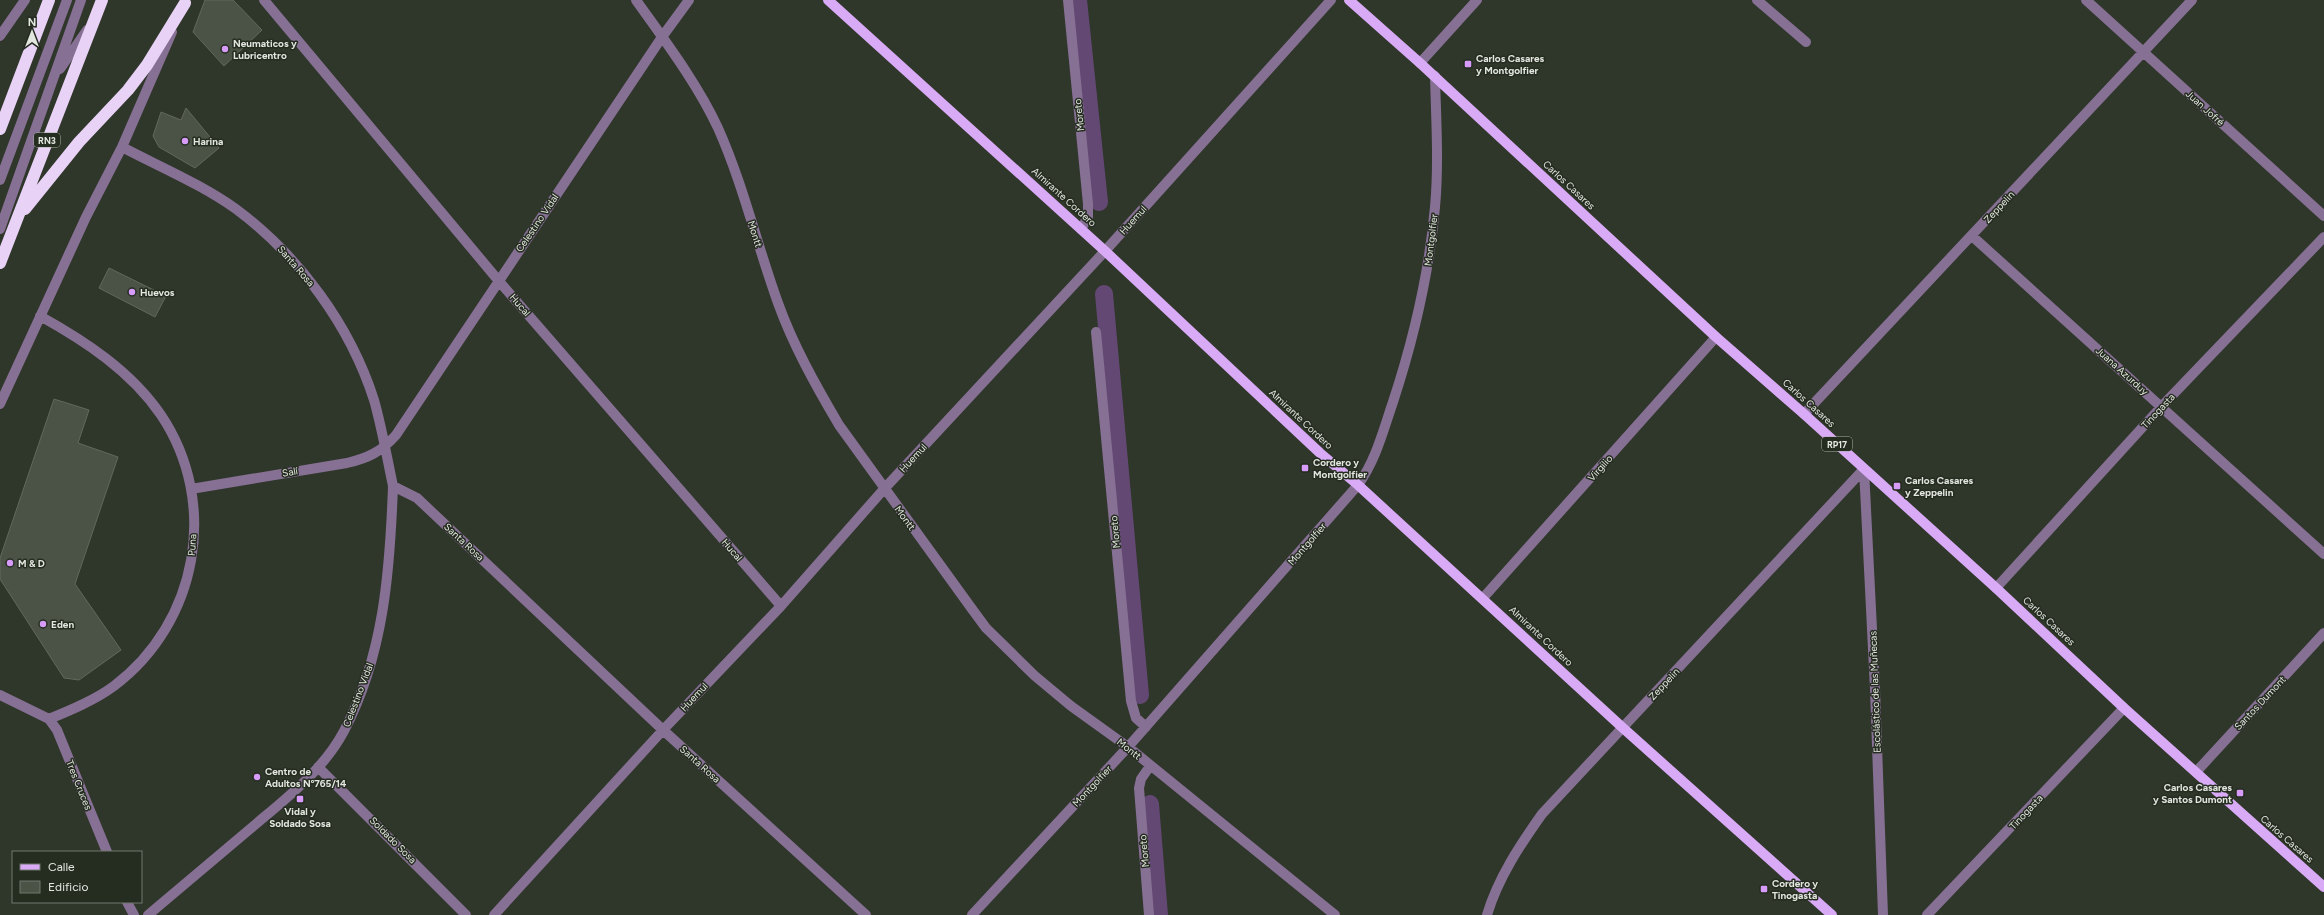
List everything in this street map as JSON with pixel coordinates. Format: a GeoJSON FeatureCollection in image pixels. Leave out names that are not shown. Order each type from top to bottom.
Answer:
{"type":"FeatureCollection","features":[{"type":"Feature","properties":{"kind":"highway"},"geometry":{"type":"LineString","coordinates":[[0,129],[49,0]]}},
{"type":"Feature","properties":{"kind":"highway","name":"RN3"},"geometry":{"type":"LineString","coordinates":[[0,263],[102,0]]}},
{"type":"Feature","properties":{"kind":"highway"},"geometry":{"type":"LineString","coordinates":[[16,221],[55,170],[147,65],[185,1]]}},
{"type":"Feature","properties":{"kind":"main road","name":"Almirante Cordero"},"geometry":{"type":"LineString","coordinates":[[828,0],[1105,251],[1320,454],[1358,485],[1623,728],[1832,915]]}},
{"type":"Feature","properties":{"kind":"main road","name":"Carlos Casares"},"geometry":{"type":"LineString","coordinates":[[1349,0],[1435,76],[1716,337],[1804,414],[1996,588],[2124,708],[2324,887]]}},
{"type":"Feature","properties":{"kind":"street"},"geometry":{"type":"LineString","coordinates":[[0,36],[25,0]]}},
{"type":"Feature","properties":{"kind":"street"},"geometry":{"type":"LineString","coordinates":[[0,180],[67,0]]}},
{"type":"Feature","properties":{"kind":"street"},"geometry":{"type":"LineString","coordinates":[[0,229],[51,83],[82,0]]}},
{"type":"Feature","properties":{"kind":"street","name":"Hucal"},"geometry":{"type":"LineString","coordinates":[[264,0],[498,280],[781,606]]}},
{"type":"Feature","properties":{"kind":"street","name":"Montt"},"geometry":{"type":"LineString","coordinates":[[636,0],[662,37],[702,100],[727,149],[778,304],[793,339],[839,425],[884,489],[991,632],[1053,691],[1128,747],[1335,915]]}},
{"type":"Feature","properties":{"kind":"street","name":"Celestino Vidal"},"geometry":{"type":"LineString","coordinates":[[385,448],[396,435],[498,280],[662,37],[689,0]]}},
{"type":"Feature","properties":{"kind":"street","name":"Moreto"},"geometry":{"type":"LineString","coordinates":[[1068,0],[1088,204],[1088,217],[1081,229]]}},
{"type":"Feature","properties":{"kind":"street","name":"Huemul"},"geometry":{"type":"LineString","coordinates":[[494,915],[663,730],[781,606],[884,489],[1105,251],[1331,0]]}},
{"type":"Feature","properties":{"kind":"street"},"geometry":{"type":"LineString","coordinates":[[1420,63],[1477,0]]}},
{"type":"Feature","properties":{"kind":"street"},"geometry":{"type":"LineString","coordinates":[[1757,0],[1806,42]]}},
{"type":"Feature","properties":{"kind":"street","name":"Juan Jofré"},"geometry":{"type":"LineString","coordinates":[[2086,0],[2324,216]]}},
{"type":"Feature","properties":{"kind":"street","name":"Zeppelin"},"geometry":{"type":"LineString","coordinates":[[1804,414],[2192,0]]}},
{"type":"Feature","properties":{"kind":"street"},"geometry":{"type":"LineString","coordinates":[[0,404],[86,217],[122,147],[185,1]]}},
{"type":"Feature","properties":{"kind":"street"},"geometry":{"type":"LineString","coordinates":[[51,83],[95,18]]}},
{"type":"Feature","properties":{"kind":"street","name":"Montgolfier"},"geometry":{"type":"LineString","coordinates":[[972,915],[1146,727],[1358,485],[1374,460],[1404,371],[1420,313],[1435,206],[1437,146],[1435,76]]}},
{"type":"Feature","properties":{"kind":"street","name":"Santa Rosa"},"geometry":{"type":"LineString","coordinates":[[122,147],[189,181],[235,209],[286,253],[328,306],[352,346],[374,400],[393,486],[417,498],[663,730],[866,915]]}},
{"type":"Feature","properties":{"kind":"street","name":"Juana Azurduy"},"geometry":{"type":"LineString","coordinates":[[1972,236],[2324,554]]}},
{"type":"Feature","properties":{"kind":"street","name":"Tinogasta"},"geometry":{"type":"LineString","coordinates":[[1996,588],[2161,407],[2324,237]]}},
{"type":"Feature","properties":{"kind":"street","name":"Puna"},"geometry":{"type":"LineString","coordinates":[[40,316],[79,338],[99,353],[130,379],[160,415],[175,439],[191,489],[193,517],[192,553],[188,582],[175,615],[147,655],[114,687],[80,706],[49,719]]}},
{"type":"Feature","properties":{"kind":"street","name":"Moreto"},"geometry":{"type":"LineString","coordinates":[[1096,332],[1130,701],[1136,718],[1146,727]]}},
{"type":"Feature","properties":{"kind":"street","name":"Virgilio"},"geometry":{"type":"LineString","coordinates":[[1483,598],[1716,337]]}},
{"type":"Feature","properties":{"kind":"street","name":"Salí"},"geometry":{"type":"LineString","coordinates":[[191,489],[347,463],[369,457],[385,448]]}},
{"type":"Feature","properties":{"kind":"street","name":"Zeppelin"},"geometry":{"type":"LineString","coordinates":[[1487,915],[1502,878],[1520,844],[1542,814],[1864,469]]}},
{"type":"Feature","properties":{"kind":"street","name":"Escolástico de las Muñecas"},"geometry":{"type":"LineString","coordinates":[[1864,469],[1884,915]]}},
{"type":"Feature","properties":{"kind":"street","name":"Celestino Vidal"},"geometry":{"type":"LineString","coordinates":[[148,915],[295,791],[318,767],[344,732],[361,691],[376,646],[388,572],[393,486]]}},
{"type":"Feature","properties":{"kind":"street","name":"Santos Dumont"},"geometry":{"type":"LineString","coordinates":[[2196,772],[2324,633]]}},
{"type":"Feature","properties":{"kind":"street"},"geometry":{"type":"LineString","coordinates":[[0,696],[49,719]]}},
{"type":"Feature","properties":{"kind":"street","name":"Tinogasta"},"geometry":{"type":"LineString","coordinates":[[1927,915],[2124,708]]}},
{"type":"Feature","properties":{"kind":"street","name":"Tres Cruces"},"geometry":{"type":"LineString","coordinates":[[49,719],[57,730],[107,851]]}},
{"type":"Feature","properties":{"kind":"street","name":"Moreto"},"geometry":{"type":"LineString","coordinates":[[1149,915],[1139,788],[1141,780],[1150,766]]}},
{"type":"Feature","properties":{"kind":"street","name":"Soldado Sosa"},"geometry":{"type":"LineString","coordinates":[[318,767],[466,915]]}},
{"type":"Feature","properties":{"kind":"street"},"geometry":{"type":"LineString","coordinates":[[128,903],[134,915]]}},
{"type":"Feature","properties":{"kind":"building","name":"Neumaticos y Lubricentro"},"geometry":{"type":"Polygon","coordinates":[[[205,0],[233,0],[262,30],[224,66],[193,32],[205,0]]]}},
{"type":"Feature","properties":{"kind":"building","name":"Harina"},"geometry":{"type":"Polygon","coordinates":[[[186,108],[219,148],[195,168],[159,147],[153,136],[161,112],[181,120],[186,108]]]}},
{"type":"Feature","properties":{"kind":"building","name":"Huevos"},"geometry":{"type":"Polygon","coordinates":[[[109,268],[166,296],[155,317],[99,288],[109,268]]]}},
{"type":"Feature","properties":{"kind":"building"},"geometry":{"type":"Polygon","coordinates":[[[54,399],[89,410],[78,443],[118,457],[75,584],[121,650],[79,680],[64,678],[0,579],[0,558],[54,399]]]}},
{"type":"Feature","properties":{"kind":"waterway"},"geometry":{"type":"LineString","coordinates":[[1078,0],[1099,202]]}},
{"type":"Feature","properties":{"kind":"waterway"},"geometry":{"type":"LineString","coordinates":[[1104,294],[1140,695]]}},
{"type":"Feature","properties":{"kind":"waterway"},"geometry":{"type":"LineString","coordinates":[[1150,804],[1159,915]]}},
{"type":"Feature","properties":{"kind":"place","name":"Neumaticos y Lubricentro"},"geometry":{"type":"Point","coordinates":[225,49]}},
{"type":"Feature","properties":{"kind":"place","name":"Carlos Casares y Montgolfier"},"geometry":{"type":"Point","coordinates":[1468,64]}},
{"type":"Feature","properties":{"kind":"place","name":"Harina"},"geometry":{"type":"Point","coordinates":[185,141]}},
{"type":"Feature","properties":{"kind":"place","name":"Huevos"},"geometry":{"type":"Point","coordinates":[132,292]}},
{"type":"Feature","properties":{"kind":"place","name":"Cordero y Montgolfier"},"geometry":{"type":"Point","coordinates":[1305,468]}},
{"type":"Feature","properties":{"kind":"place","name":"Carlos Casares y Zeppelin"},"geometry":{"type":"Point","coordinates":[1897,486]}},
{"type":"Feature","properties":{"kind":"place","name":"M & D"},"geometry":{"type":"Point","coordinates":[10,563]}},
{"type":"Feature","properties":{"kind":"place","name":"Eden"},"geometry":{"type":"Point","coordinates":[43,624]}},
{"type":"Feature","properties":{"kind":"place","name":"Centro de Adultos Nº765/14"},"geometry":{"type":"Point","coordinates":[257,777]}},
{"type":"Feature","properties":{"kind":"place","name":"Carlos Casares y Santos Dumont"},"geometry":{"type":"Point","coordinates":[2240,793]}},
{"type":"Feature","properties":{"kind":"place","name":"Vidal y Soldado Sosa"},"geometry":{"type":"Point","coordinates":[300,799]}},
{"type":"Feature","properties":{"kind":"place","name":"Cordero y Tinogasta"},"geometry":{"type":"Point","coordinates":[1764,889]}}]}
